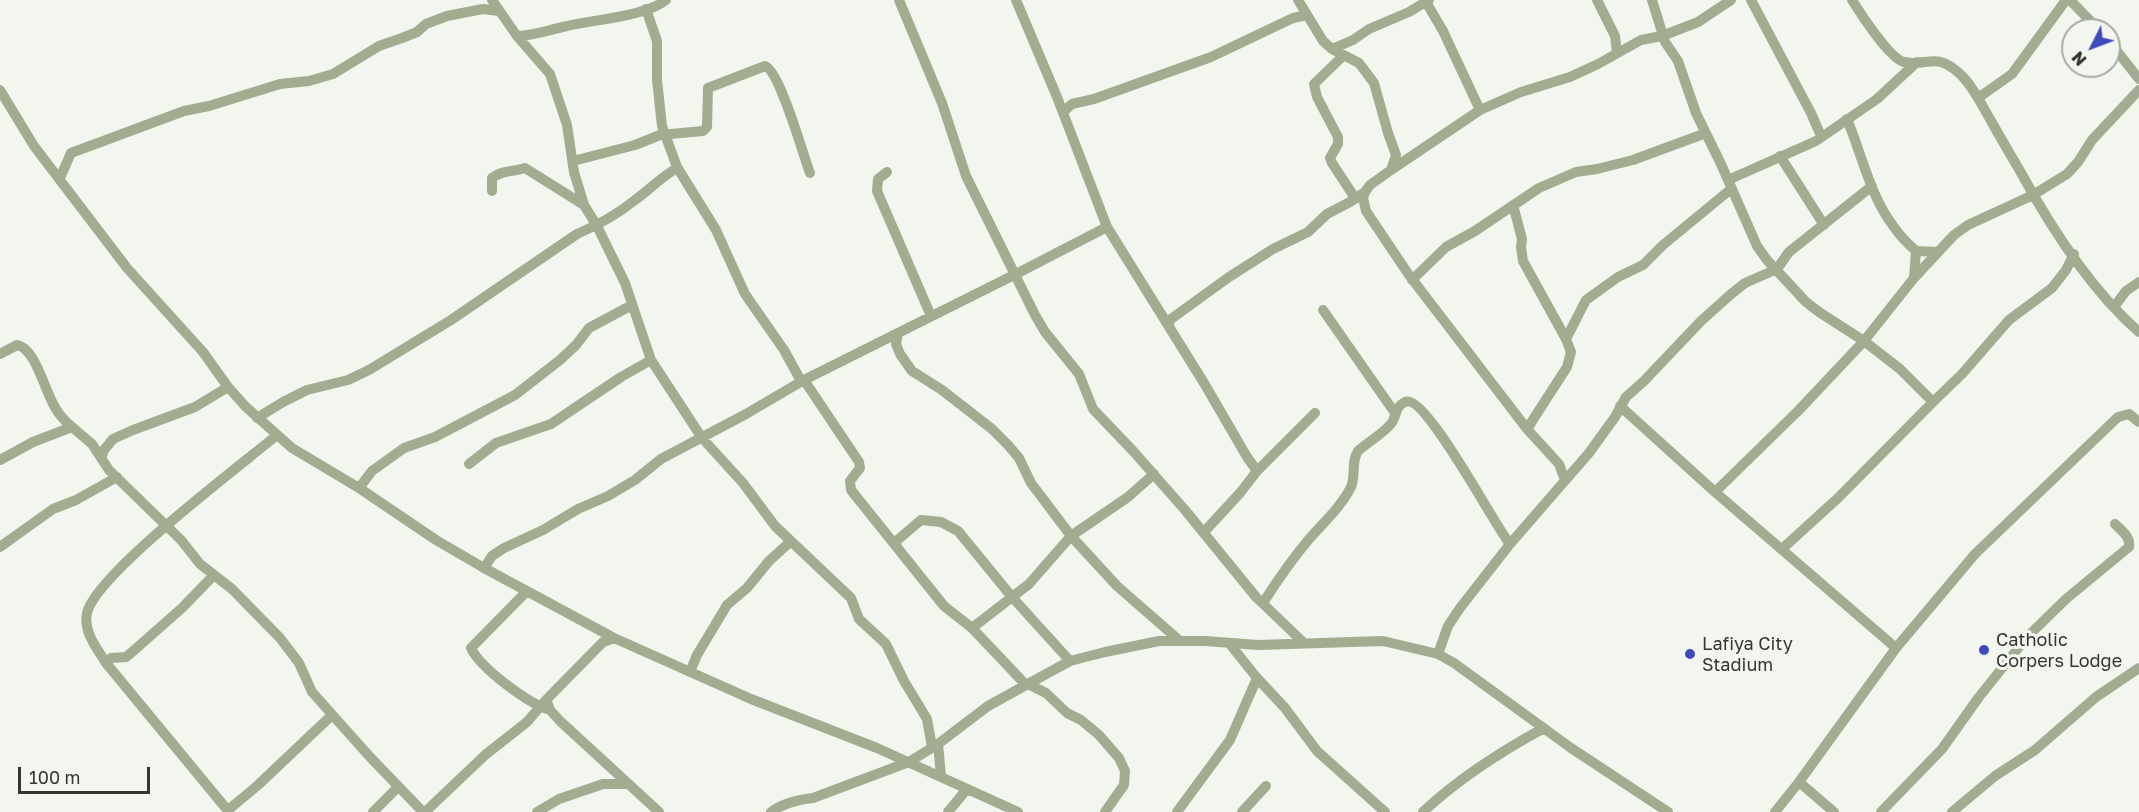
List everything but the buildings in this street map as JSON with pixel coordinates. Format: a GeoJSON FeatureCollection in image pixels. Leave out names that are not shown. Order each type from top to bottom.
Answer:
{"type":"FeatureCollection","features":[{"type":"Feature","properties":{"kind":"street"},"geometry":{"type":"LineString","coordinates":[[492,0],[517,36],[550,74],[567,125],[584,205],[626,283],[651,360],[702,438],[743,483],[775,526],[850,598],[859,619],[886,644],[904,681],[927,719],[941,776]]}},
{"type":"Feature","properties":{"kind":"street"},"geometry":{"type":"LineString","coordinates":[[517,36],[537,35],[567,26],[611,18],[646,9],[666,0]]}},
{"type":"Feature","properties":{"kind":"street"},"geometry":{"type":"LineString","coordinates":[[899,0],[942,103],[966,176],[1045,333],[1079,374],[1093,409],[1154,474],[1204,532],[1239,578],[1304,643]]}},
{"type":"Feature","properties":{"kind":"street"},"geometry":{"type":"LineString","coordinates":[[1016,0],[1107,226],[1167,320],[1257,471]]}},
{"type":"Feature","properties":{"kind":"street"},"geometry":{"type":"LineString","coordinates":[[1597,0],[1615,36],[1617,53]]}},
{"type":"Feature","properties":{"kind":"street"},"geometry":{"type":"LineString","coordinates":[[1652,0],[1662,36],[1678,61],[1689,95],[1757,246],[1797,292],[1819,312],[1864,341],[1900,369],[1933,402]]}},
{"type":"Feature","properties":{"kind":"street"},"geometry":{"type":"LineString","coordinates":[[1167,320],[1273,249],[1308,232],[1327,214],[1363,198],[1370,185],[1391,170],[1401,158],[1480,110],[1521,93],[1570,77],[1641,40],[1662,36],[1698,22],[1731,0]]}},
{"type":"Feature","properties":{"kind":"street"},"geometry":{"type":"LineString","coordinates":[[1751,0],[1821,136]]}},
{"type":"Feature","properties":{"kind":"street"},"geometry":{"type":"LineString","coordinates":[[1851,0],[1871,29],[1900,60],[1917,63],[1935,61],[1946,64],[1961,75],[1978,98],[2033,195],[2114,307],[2139,332]]}},
{"type":"Feature","properties":{"kind":"street"},"geometry":{"type":"LineString","coordinates":[[1978,98],[2012,74],[2068,0],[2087,18]]}},
{"type":"Feature","properties":{"kind":"street"},"geometry":{"type":"LineString","coordinates":[[1332,49],[1428,1],[1480,110]]}},
{"type":"Feature","properties":{"kind":"street"},"geometry":{"type":"LineString","coordinates":[[1293,18],[1299,2]]}},
{"type":"Feature","properties":{"kind":"street"},"geometry":{"type":"LineString","coordinates":[[1299,2],[1323,41],[1332,49],[1359,63]]}},
{"type":"Feature","properties":{"kind":"street"},"geometry":{"type":"LineString","coordinates":[[60,178],[71,153],[149,123],[280,84],[309,81],[333,74],[379,46],[410,35],[426,24],[447,16],[483,9],[499,11]]}},
{"type":"Feature","properties":{"kind":"street"},"geometry":{"type":"LineString","coordinates":[[646,9],[657,40],[657,80],[662,133],[677,168],[721,240],[745,294],[859,462],[860,468],[850,481],[851,490],[944,606],[972,628],[1027,684],[1046,693],[1067,713],[1081,720],[1099,735],[1119,758],[1125,771],[1124,785],[1105,812]]}},
{"type":"Feature","properties":{"kind":"street"},"geometry":{"type":"LineString","coordinates":[[1063,112],[1072,104],[1094,99],[1210,57],[1293,18],[1307,15]]}},
{"type":"Feature","properties":{"kind":"street"},"geometry":{"type":"LineString","coordinates":[[530,51],[537,35]]}},
{"type":"Feature","properties":{"kind":"street"},"geometry":{"type":"LineString","coordinates":[[1353,40],[1359,63],[1379,93],[1388,133],[1401,158]]}},
{"type":"Feature","properties":{"kind":"street"},"geometry":{"type":"LineString","coordinates":[[1344,55],[1314,84],[1317,97],[1338,137],[1336,148],[1330,158],[1332,163],[1356,202],[1412,280],[1527,429],[1559,464],[1565,480]]}},
{"type":"Feature","properties":{"kind":"street"},"geometry":{"type":"LineString","coordinates":[[2121,56],[2139,79]]}},
{"type":"Feature","properties":{"kind":"street"},"geometry":{"type":"LineString","coordinates":[[1566,339],[1586,300],[1617,277],[1643,265],[1730,185],[1780,156],[1816,141],[1877,99],[1917,63]]}},
{"type":"Feature","properties":{"kind":"street"},"geometry":{"type":"LineString","coordinates":[[573,161],[635,145],[662,133],[703,131],[707,127],[708,88],[765,66],[768,67],[787,104],[810,173]]}},
{"type":"Feature","properties":{"kind":"street"},"geometry":{"type":"LineString","coordinates":[[0,90],[22,128],[127,268],[203,352],[228,387],[256,418],[292,448],[359,488],[436,540],[614,638],[690,672],[909,762],[1018,812]]}},
{"type":"Feature","properties":{"kind":"street"},"geometry":{"type":"LineString","coordinates":[[1715,492],[1799,410],[1864,341],[1914,278],[1954,235],[1968,225],[2033,195],[2073,170],[2091,140],[2139,90]]}},
{"type":"Feature","properties":{"kind":"street"},"geometry":{"type":"LineString","coordinates":[[1847,119],[1872,186],[1892,226],[1916,251],[1938,252]]}},
{"type":"Feature","properties":{"kind":"street"},"geometry":{"type":"LineString","coordinates":[[1412,280],[1446,247],[1475,231],[1539,188],[1576,172],[1633,160],[1706,133]]}},
{"type":"Feature","properties":{"kind":"street"},"geometry":{"type":"LineString","coordinates":[[1780,156],[1824,225]]}},
{"type":"Feature","properties":{"kind":"street"},"geometry":{"type":"LineString","coordinates":[[492,191],[492,178],[500,172],[525,168],[584,205]]}},
{"type":"Feature","properties":{"kind":"street"},"geometry":{"type":"LineString","coordinates":[[256,418],[307,390],[348,380],[369,370],[451,320],[577,234],[597,226],[634,201],[659,178],[677,168]]}},
{"type":"Feature","properties":{"kind":"street"},"geometry":{"type":"LineString","coordinates":[[888,172],[878,178],[878,192],[931,316]]}},
{"type":"Feature","properties":{"kind":"street"},"geometry":{"type":"LineString","coordinates":[[1438,654],[1448,626],[1510,544],[1616,417],[1626,397],[1730,295],[1745,283],[1777,269],[1789,252],[1872,186]]}},
{"type":"Feature","properties":{"kind":"street"},"geometry":{"type":"LineString","coordinates":[[1514,205],[1522,239],[1523,261],[1571,352],[1567,368],[1527,429]]}},
{"type":"Feature","properties":{"kind":"street"},"geometry":{"type":"LineString","coordinates":[[484,568],[492,556],[504,548],[608,496],[635,480],[653,464],[802,380],[894,338],[931,316],[1107,226]]}},
{"type":"Feature","properties":{"kind":"street"},"geometry":{"type":"LineString","coordinates":[[1914,278],[1916,251]]}},
{"type":"Feature","properties":{"kind":"street"},"geometry":{"type":"LineString","coordinates":[[1782,549],[1838,498],[1962,374],[2009,320],[2052,288],[2066,270],[2074,254]]}},
{"type":"Feature","properties":{"kind":"street"},"geometry":{"type":"LineString","coordinates":[[2114,307],[2127,291],[2139,282]]}},
{"type":"Feature","properties":{"kind":"street"},"geometry":{"type":"LineString","coordinates":[[359,488],[372,471],[404,448],[435,437],[514,394],[560,360],[589,328],[632,304]]}},
{"type":"Feature","properties":{"kind":"street"},"geometry":{"type":"LineString","coordinates":[[1323,310],[1395,413]]}},
{"type":"Feature","properties":{"kind":"street"},"geometry":{"type":"LineString","coordinates":[[894,338],[900,354],[912,371],[942,390],[992,429],[1008,445],[1019,458],[1031,483],[1071,536],[1117,586],[1180,641]]}},
{"type":"Feature","properties":{"kind":"street"},"geometry":{"type":"LineString","coordinates":[[0,354],[17,345],[25,348],[33,358],[55,408],[92,444],[117,477],[167,526],[200,564],[232,589],[280,638],[299,663],[312,692],[398,787],[424,812],[485,755],[545,706],[603,642],[614,638]]}},
{"type":"Feature","properties":{"kind":"street"},"geometry":{"type":"LineString","coordinates":[[469,464],[496,443],[551,424],[621,377],[651,360]]}},
{"type":"Feature","properties":{"kind":"street"},"geometry":{"type":"LineString","coordinates":[[212,396],[218,373]]}},
{"type":"Feature","properties":{"kind":"street"},"geometry":{"type":"LineString","coordinates":[[92,444],[109,443],[133,430],[195,406],[228,387]]}},
{"type":"Feature","properties":{"kind":"street"},"geometry":{"type":"LineString","coordinates":[[1263,603],[1288,566],[1336,510],[1351,487],[1355,455],[1390,425],[1395,413],[1404,402],[1411,401],[1419,408],[1467,472],[1510,544]]}},
{"type":"Feature","properties":{"kind":"street"},"geometry":{"type":"LineString","coordinates":[[1620,406],[1715,492],[1896,648]]}},
{"type":"Feature","properties":{"kind":"street"},"geometry":{"type":"LineString","coordinates":[[1204,532],[1257,471],[1315,413]]}},
{"type":"Feature","properties":{"kind":"street"},"geometry":{"type":"LineString","coordinates":[[1775,812],[1799,783],[1896,648],[1975,554],[2111,422],[2124,414],[2132,416],[2139,422]]}},
{"type":"Feature","properties":{"kind":"street"},"geometry":{"type":"LineString","coordinates":[[0,460],[33,442],[72,427]]}},
{"type":"Feature","properties":{"kind":"street"},"geometry":{"type":"LineString","coordinates":[[277,435],[167,526],[116,572],[96,595],[87,612],[87,629],[106,663],[229,811],[332,715]]}},
{"type":"Feature","properties":{"kind":"street"},"geometry":{"type":"LineString","coordinates":[[101,458],[109,443]]}},
{"type":"Feature","properties":{"kind":"street"},"geometry":{"type":"LineString","coordinates":[[1559,464],[1576,467]]}},
{"type":"Feature","properties":{"kind":"street"},"geometry":{"type":"LineString","coordinates":[[972,628],[1029,584],[1071,536],[1128,497],[1154,474]]}},
{"type":"Feature","properties":{"kind":"street"},"geometry":{"type":"LineString","coordinates":[[0,547],[53,509],[76,500],[117,477]]}},
{"type":"Feature","properties":{"kind":"street"},"geometry":{"type":"LineString","coordinates":[[894,543],[921,520],[941,522],[958,531],[1012,597],[1070,662]]}},
{"type":"Feature","properties":{"kind":"street"},"geometry":{"type":"LineString","coordinates":[[1881,812],[1942,749],[1979,697],[2027,637],[2066,599],[2129,547],[2127,536],[2115,524]]}},
{"type":"Feature","properties":{"kind":"street"},"geometry":{"type":"LineString","coordinates":[[690,672],[697,655],[727,605],[747,588],[769,561],[790,542]]}},
{"type":"Feature","properties":{"kind":"street"},"geometry":{"type":"LineString","coordinates":[[111,658],[126,657],[131,653],[182,608],[214,575]]}},
{"type":"Feature","properties":{"kind":"street"},"geometry":{"type":"LineString","coordinates":[[527,591],[471,648],[474,655],[521,695],[545,706],[659,812]]}},
{"type":"Feature","properties":{"kind":"street"},"geometry":{"type":"LineString","coordinates":[[601,629],[603,642]]}},
{"type":"Feature","properties":{"kind":"street"},"geometry":{"type":"LineString","coordinates":[[771,812],[781,805],[840,788],[909,762],[935,746],[988,706],[1027,684],[1070,662],[1105,652],[1149,643],[1180,641],[1258,645],[1383,641],[1438,654],[1454,663],[1571,748],[1668,812]]}},
{"type":"Feature","properties":{"kind":"street"},"geometry":{"type":"LineString","coordinates":[[1228,643],[1284,708],[1317,751],[1385,812]]}},
{"type":"Feature","properties":{"kind":"street"},"geometry":{"type":"LineString","coordinates":[[1952,812],[1995,776],[2035,750],[2096,697],[2139,668]]}},
{"type":"Feature","properties":{"kind":"street"},"geometry":{"type":"LineString","coordinates":[[1044,675],[1046,693]]}},
{"type":"Feature","properties":{"kind":"street"},"geometry":{"type":"LineString","coordinates":[[1177,812],[1230,740],[1257,678]]}},
{"type":"Feature","properties":{"kind":"street"},"geometry":{"type":"LineString","coordinates":[[1423,812],[1445,792],[1483,764],[1544,728]]}},
{"type":"Feature","properties":{"kind":"street"},"geometry":{"type":"LineString","coordinates":[[603,784],[610,767]]}},
{"type":"Feature","properties":{"kind":"street"},"geometry":{"type":"LineString","coordinates":[[1799,783],[1834,812]]}},
{"type":"Feature","properties":{"kind":"street"},"geometry":{"type":"LineString","coordinates":[[537,812],[560,799],[603,784],[628,784]]}},
{"type":"Feature","properties":{"kind":"street"},"geometry":{"type":"LineString","coordinates":[[1242,812],[1266,786]]}},
{"type":"Feature","properties":{"kind":"street"},"geometry":{"type":"LineString","coordinates":[[373,812],[398,787]]}},
{"type":"Feature","properties":{"kind":"street"},"geometry":{"type":"LineString","coordinates":[[948,812],[967,789]]}},
{"type":"Feature","properties":{"kind":"street"},"geometry":{"type":"LineString","coordinates":[[801,812],[806,799]]}},
{"type":"Feature","properties":{"kind":"place","name":"Catholic Corpers Lodge"},"geometry":{"type":"Point","coordinates":[1984,650]}},
{"type":"Feature","properties":{"kind":"place","name":"Lafiya City Stadium"},"geometry":{"type":"Point","coordinates":[1690,654]}}]}
